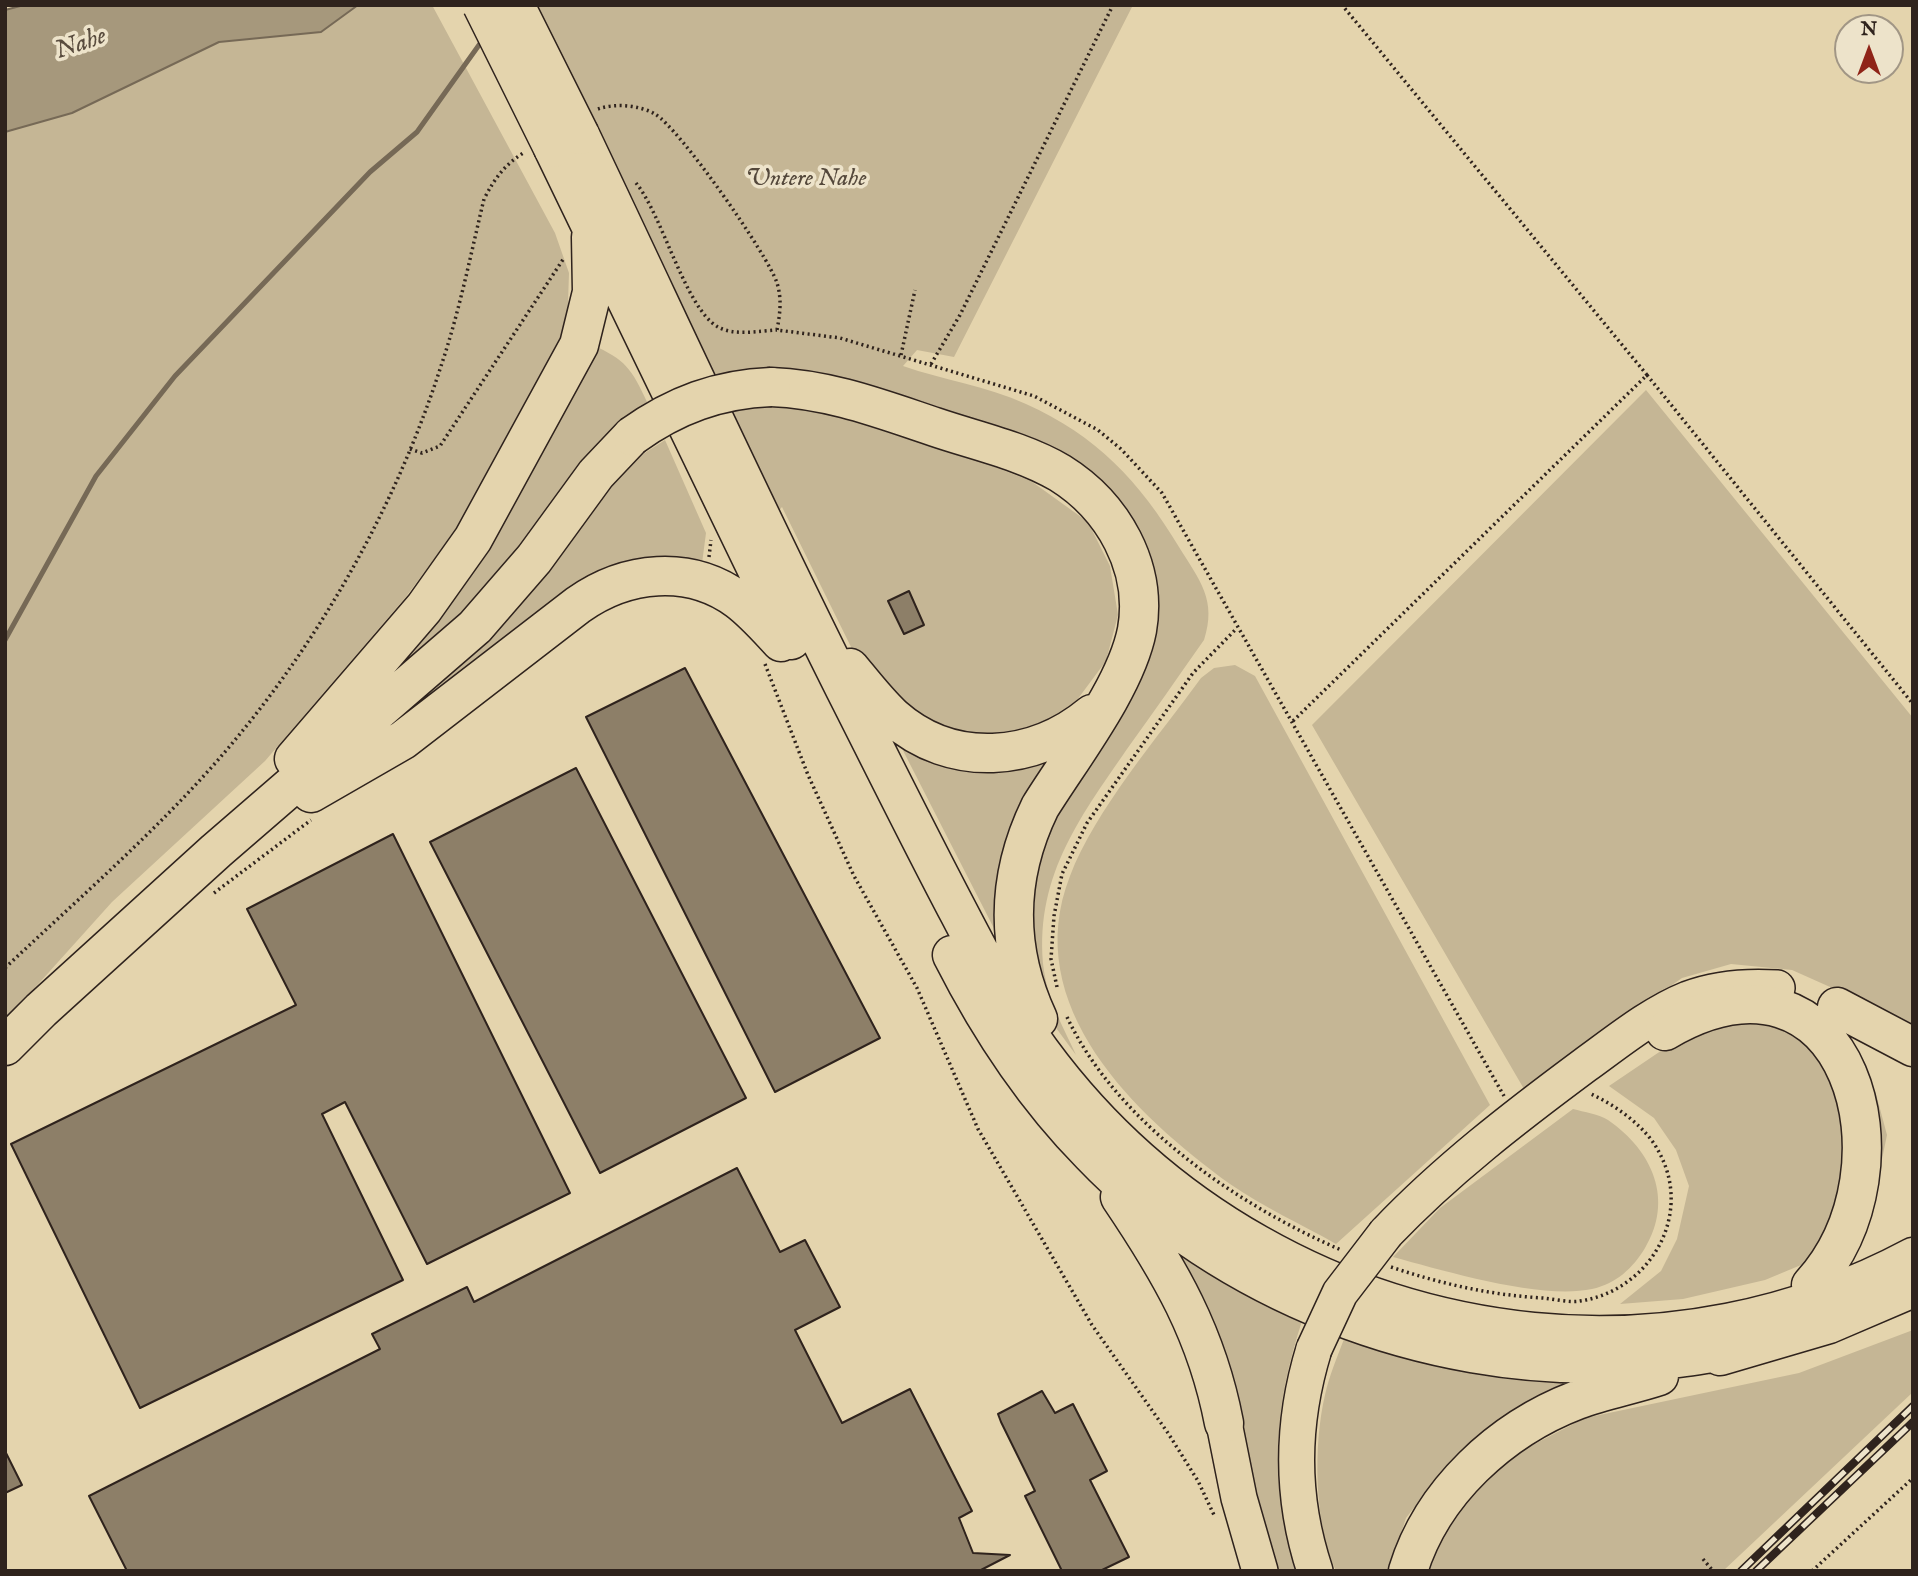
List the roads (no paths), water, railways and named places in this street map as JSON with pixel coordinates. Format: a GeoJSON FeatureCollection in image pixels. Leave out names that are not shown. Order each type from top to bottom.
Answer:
{"type":"FeatureCollection","features":[{"type":"Feature","properties":{"kind":"highway"},"geometry":{"type":"LineString","coordinates":[[482,5],[564,136],[997,985],[1038,1049],[1069,1088],[1129,1152],[1197,1207],[1291,1263],[1392,1304],[1474,1324],[1555,1334],[1751,1332],[1829,1324],[1913,1288]]}},
{"type":"Feature","properties":{"kind":"highway"},"geometry":{"type":"LineString","coordinates":[[216,851],[424,608],[473,539],[563,379],[583,335],[592,292],[564,136],[515,5]]}},
{"type":"Feature","properties":{"kind":"highway"},"geometry":{"type":"LineString","coordinates":[[580,235],[976,1002],[1007,1053],[1046,1105],[1091,1155],[1152,1209],[1218,1256],[1314,1306],[1405,1338],[1488,1356],[1573,1363],[1657,1361],[1751,1332],[1855,1254],[1888,1209]]}},
{"type":"Feature","properties":{"kind":"highway"},"geometry":{"type":"LineString","coordinates":[[5,1046],[50,1001],[216,851],[475,627],[534,559],[596,474],[632,436],[665,414],[702,398],[748,388],[771,387],[840,396],[1026,458],[1059,473],[1088,495],[1122,539],[1136,574],[1137,628],[1119,680],[1040,807],[1022,850],[1013,898],[1012,924],[1020,974],[1069,1088]]}},
{"type":"Feature","properties":{"kind":"highway"},"geometry":{"type":"LineString","coordinates":[[216,851],[404,740],[578,605],[600,590],[625,580],[675,576],[722,590],[750,609],[804,666]]}},
{"type":"Feature","properties":{"kind":"highway"},"geometry":{"type":"LineString","coordinates":[[810,618],[895,718],[925,738],[960,751],[999,754],[1020,751],[1059,737],[1093,713],[1119,680]]}},
{"type":"Feature","properties":{"kind":"highway"},"geometry":{"type":"LineString","coordinates":[[1777,988],[1833,1004],[1913,1046]]}},
{"type":"Feature","properties":{"kind":"highway"},"geometry":{"type":"LineString","coordinates":[[1665,1031],[1699,1014],[1735,1005],[1776,1006],[1798,1010],[1828,1022],[1853,1038],[1887,1081]]}},
{"type":"Feature","properties":{"kind":"highway"},"geometry":{"type":"LineString","coordinates":[[1091,1155],[1172,1276],[1191,1313],[1212,1368],[1224,1423]]}},
{"type":"Feature","properties":{"kind":"highway"},"geometry":{"type":"LineString","coordinates":[[1408,1571],[1422,1535],[1449,1494],[1482,1458],[1525,1426],[1576,1400],[1751,1332],[1913,1256]]}},
{"type":"Feature","properties":{"kind":"main road"},"geometry":{"type":"LineString","coordinates":[[1315,1571],[1301,1523],[1295,1471],[1299,1409],[1314,1349],[1340,1293],[1388,1250],[1426,1194],[1516,1116],[1623,1038],[1672,1007],[1721,990],[1777,988]]}},
{"type":"Feature","properties":{"kind":"main road"},"geometry":{"type":"LineString","coordinates":[[1426,1194],[1665,1031]]}},
{"type":"Feature","properties":{"kind":"main road"},"geometry":{"type":"LineString","coordinates":[[1224,1423],[1241,1508],[1260,1571]]}},
{"type":"Feature","properties":{"kind":"water","name":"Nahe"},"geometry":{"type":"Polygon","coordinates":[[[24,5],[358,5],[321,32],[219,42],[72,113],[5,132],[5,10],[24,5]]]}},
{"type":"Feature","properties":{"kind":"waterway"},"geometry":{"type":"LineString","coordinates":[[5,640],[96,476],[175,376],[370,172],[417,132],[484,38]]}},
{"type":"Feature","properties":{"kind":"railway"},"geometry":{"type":"LineString","coordinates":[[1741,1571],[1913,1406]]}},
{"type":"Feature","properties":{"kind":"railway"},"geometry":{"type":"LineString","coordinates":[[1756,1571],[1913,1422]]}},
{"type":"Feature","properties":{"kind":"park label","name":"Untere Nahe"},"geometry":{"type":"Point","coordinates":[806,180]}}]}
